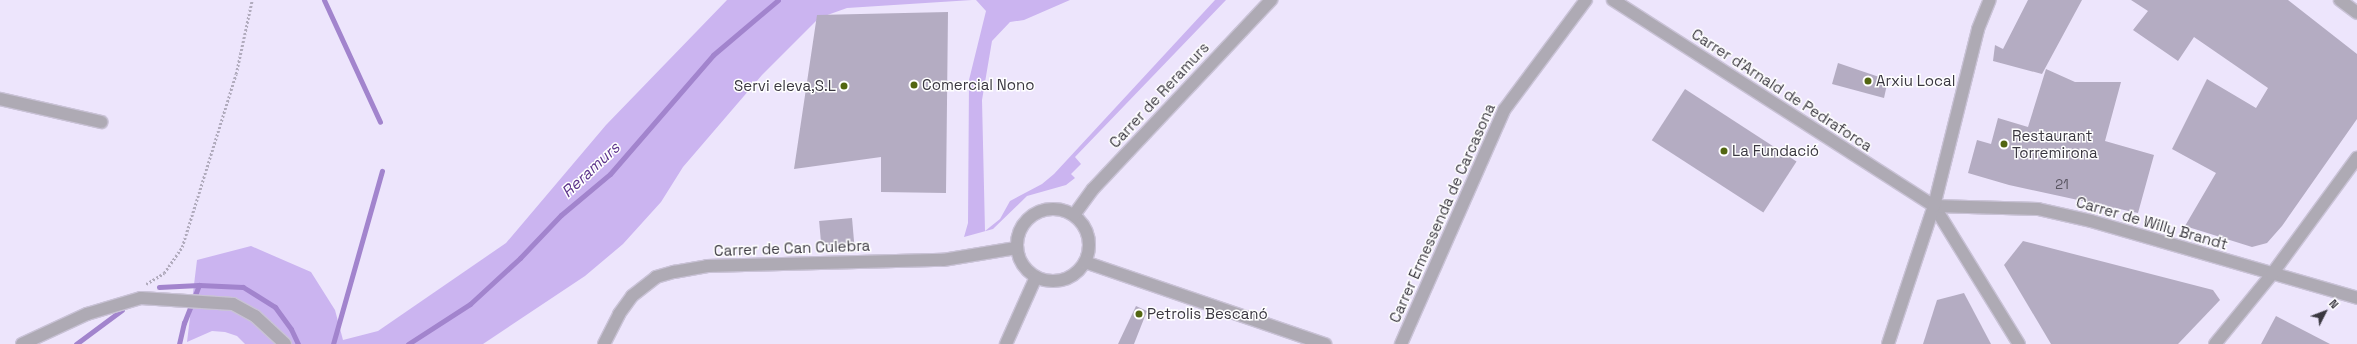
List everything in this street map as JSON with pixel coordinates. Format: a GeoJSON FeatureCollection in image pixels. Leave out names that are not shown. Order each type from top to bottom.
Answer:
{"type":"FeatureCollection","features":[{"type":"Feature","properties":{"kind":"street","name":"Carrer de Reramurs"},"geometry":{"type":"LineString","coordinates":[[1074,215],[1093,189],[1271,0]]}},
{"type":"Feature","properties":{"kind":"street","name":"Carrer Ermessenda de Carcasona"},"geometry":{"type":"LineString","coordinates":[[1400,344],[1504,110],[1586,0]]}},
{"type":"Feature","properties":{"kind":"street","name":"Carrer d'Arnald de Pedraforca"},"geometry":{"type":"LineString","coordinates":[[1613,0],[1934,206]]}},
{"type":"Feature","properties":{"kind":"street"},"geometry":{"type":"LineString","coordinates":[[1888,344],[1934,206],[1978,29],[1990,0]]}},
{"type":"Feature","properties":{"kind":"street"},"geometry":{"type":"LineString","coordinates":[[2340,0],[2357,13]]}},
{"type":"Feature","properties":{"kind":"street"},"geometry":{"type":"LineString","coordinates":[[0,99],[101,122]]}},
{"type":"Feature","properties":{"kind":"street"},"geometry":{"type":"LineString","coordinates":[[2215,344],[2272,274],[2357,158]]}},
{"type":"Feature","properties":{"kind":"street"},"geometry":{"type":"LineString","coordinates":[[1934,206],[2019,344]]}},
{"type":"Feature","properties":{"kind":"street","name":"Carrer de Willy Brandt"},"geometry":{"type":"LineString","coordinates":[[1934,206],[2038,209],[2091,222],[2357,298]]}},
{"type":"Feature","properties":{"kind":"street"},"geometry":{"type":"LineString","coordinates":[[1057,208],[1074,215],[1088,234],[1090,247],[1085,262],[1068,278],[1049,281],[1036,278],[1021,263],[1016,248],[1025,221],[1043,209],[1057,208]]}},
{"type":"Feature","properties":{"kind":"street","name":"Carrer de Can Culebra"},"geometry":{"type":"LineString","coordinates":[[604,344],[619,314],[632,296],[656,277],[674,272],[707,266],[943,260],[1016,248]]}},
{"type":"Feature","properties":{"kind":"street"},"geometry":{"type":"LineString","coordinates":[[1085,262],[1325,344]]}},
{"type":"Feature","properties":{"kind":"street"},"geometry":{"type":"LineString","coordinates":[[1006,344],[1036,278]]}},
{"type":"Feature","properties":{"kind":"street"},"geometry":{"type":"LineString","coordinates":[[22,344],[106,307],[141,298],[203,300],[233,304],[255,316],[285,344]]}},
{"type":"Feature","properties":{"kind":"path"},"geometry":{"type":"LineString","coordinates":[[138,288],[164,273],[182,247],[236,74],[252,0]]}},
{"type":"Feature","properties":{"kind":"shaded area"},"geometry":{"type":"Polygon","coordinates":[[[727,0],[972,0],[847,8],[819,18],[762,75],[683,167],[661,202],[623,244],[585,276],[483,344],[245,344],[237,336],[225,332],[212,331],[187,342],[197,260],[251,246],[311,272],[335,310],[343,340],[378,331],[506,243],[606,125],[727,0]]]}},
{"type":"Feature","properties":{"kind":"shaded area"},"geometry":{"type":"Polygon","coordinates":[[[976,0],[1070,0],[1024,20],[1010,22],[992,41],[982,100],[985,231],[1000,219],[1010,201],[1042,184],[1054,174],[1215,0],[1226,0],[1075,157],[1081,164],[1071,174],[1075,178],[1066,185],[1027,196],[993,229],[964,237],[968,223],[969,80],[986,11],[976,0]]]}},
{"type":"Feature","properties":{"kind":"building"},"geometry":{"type":"Polygon","coordinates":[[[2028,0],[2082,0],[2042,74],[1993,61],[1995,45],[2003,49],[2028,0]]]}},
{"type":"Feature","properties":{"kind":"building"},"geometry":{"type":"Polygon","coordinates":[[[2131,0],[2288,0],[2357,54],[2357,119],[2282,226],[2267,243],[2252,247],[2185,226],[2216,173],[2172,149],[2207,79],[2256,108],[2268,88],[2194,37],[2178,61],[2133,30],[2148,11],[2131,0]]]}},
{"type":"Feature","properties":{"kind":"building"},"geometry":{"type":"Polygon","coordinates":[[[948,12],[946,193],[881,192],[881,157],[794,169],[817,15],[948,12]]]}},
{"type":"Feature","properties":{"kind":"building"},"geometry":{"type":"Polygon","coordinates":[[[1838,63],[1888,80],[1884,98],[1832,84],[1838,63]]]}},
{"type":"Feature","properties":{"kind":"building"},"geometry":{"type":"Polygon","coordinates":[[[2046,69],[2075,82],[2121,82],[2105,141],[2154,155],[2138,213],[2009,185],[1968,173],[1977,140],[1991,144],[1998,118],[2028,127],[2046,69]]]}},
{"type":"Feature","properties":{"kind":"building","name":"La Fundació"},"geometry":{"type":"Polygon","coordinates":[[[1685,89],[1797,161],[1763,213],[1652,140],[1685,89]]]}},
{"type":"Feature","properties":{"kind":"building"},"geometry":{"type":"Polygon","coordinates":[[[852,218],[854,243],[821,246],[819,221],[852,218]]]}},
{"type":"Feature","properties":{"kind":"building"},"geometry":{"type":"Polygon","coordinates":[[[2023,241],[2213,290],[2220,300],[2178,344],[2051,344],[2004,265],[2023,241]]]}},
{"type":"Feature","properties":{"kind":"building"},"geometry":{"type":"Polygon","coordinates":[[[1964,293],[1991,344],[1923,344],[1937,300],[1964,293]]]}},
{"type":"Feature","properties":{"kind":"building"},"geometry":{"type":"Polygon","coordinates":[[[1136,306],[1147,311],[1134,344],[1118,344],[1136,306]]]}},
{"type":"Feature","properties":{"kind":"building"},"geometry":{"type":"Polygon","coordinates":[[[2276,316],[2330,344],[2261,344],[2276,316]]]}},
{"type":"Feature","properties":{"kind":"waterway"},"geometry":{"type":"LineString","coordinates":[[324,0],[380,122]]}},
{"type":"Feature","properties":{"kind":"waterway","name":"Reramurs"},"geometry":{"type":"LineString","coordinates":[[408,344],[470,304],[520,258],[561,215],[610,174],[713,55],[778,0]]}},
{"type":"Feature","properties":{"kind":"waterway"},"geometry":{"type":"LineString","coordinates":[[333,344],[382,171]]}},
{"type":"Feature","properties":{"kind":"waterway","name":"Reramurs"},"geometry":{"type":"LineString","coordinates":[[159,287],[199,285],[243,287],[275,307],[291,329],[298,344]]}},
{"type":"Feature","properties":{"kind":"waterway"},"geometry":{"type":"LineString","coordinates":[[179,344],[184,323],[199,285]]}},
{"type":"Feature","properties":{"kind":"waterway","name":"Reramurs"},"geometry":{"type":"LineString","coordinates":[[76,344],[122,310]]}},
{"type":"Feature","properties":{"kind":"place","name":"Arxiu Local"},"geometry":{"type":"Point","coordinates":[1868,81]}},
{"type":"Feature","properties":{"kind":"place","name":"Comercial Nono"},"geometry":{"type":"Point","coordinates":[914,85]}},
{"type":"Feature","properties":{"kind":"place","name":"Servi eleva,S.L"},"geometry":{"type":"Point","coordinates":[844,86]}},
{"type":"Feature","properties":{"kind":"place","name":"Restaurant Torremirona"},"geometry":{"type":"Point","coordinates":[2004,144]}},
{"type":"Feature","properties":{"kind":"place","name":"La Fundació"},"geometry":{"type":"Point","coordinates":[1724,151]}},
{"type":"Feature","properties":{"kind":"place","name":"Petrolis Bescanó"},"geometry":{"type":"Point","coordinates":[1139,314]}}]}
